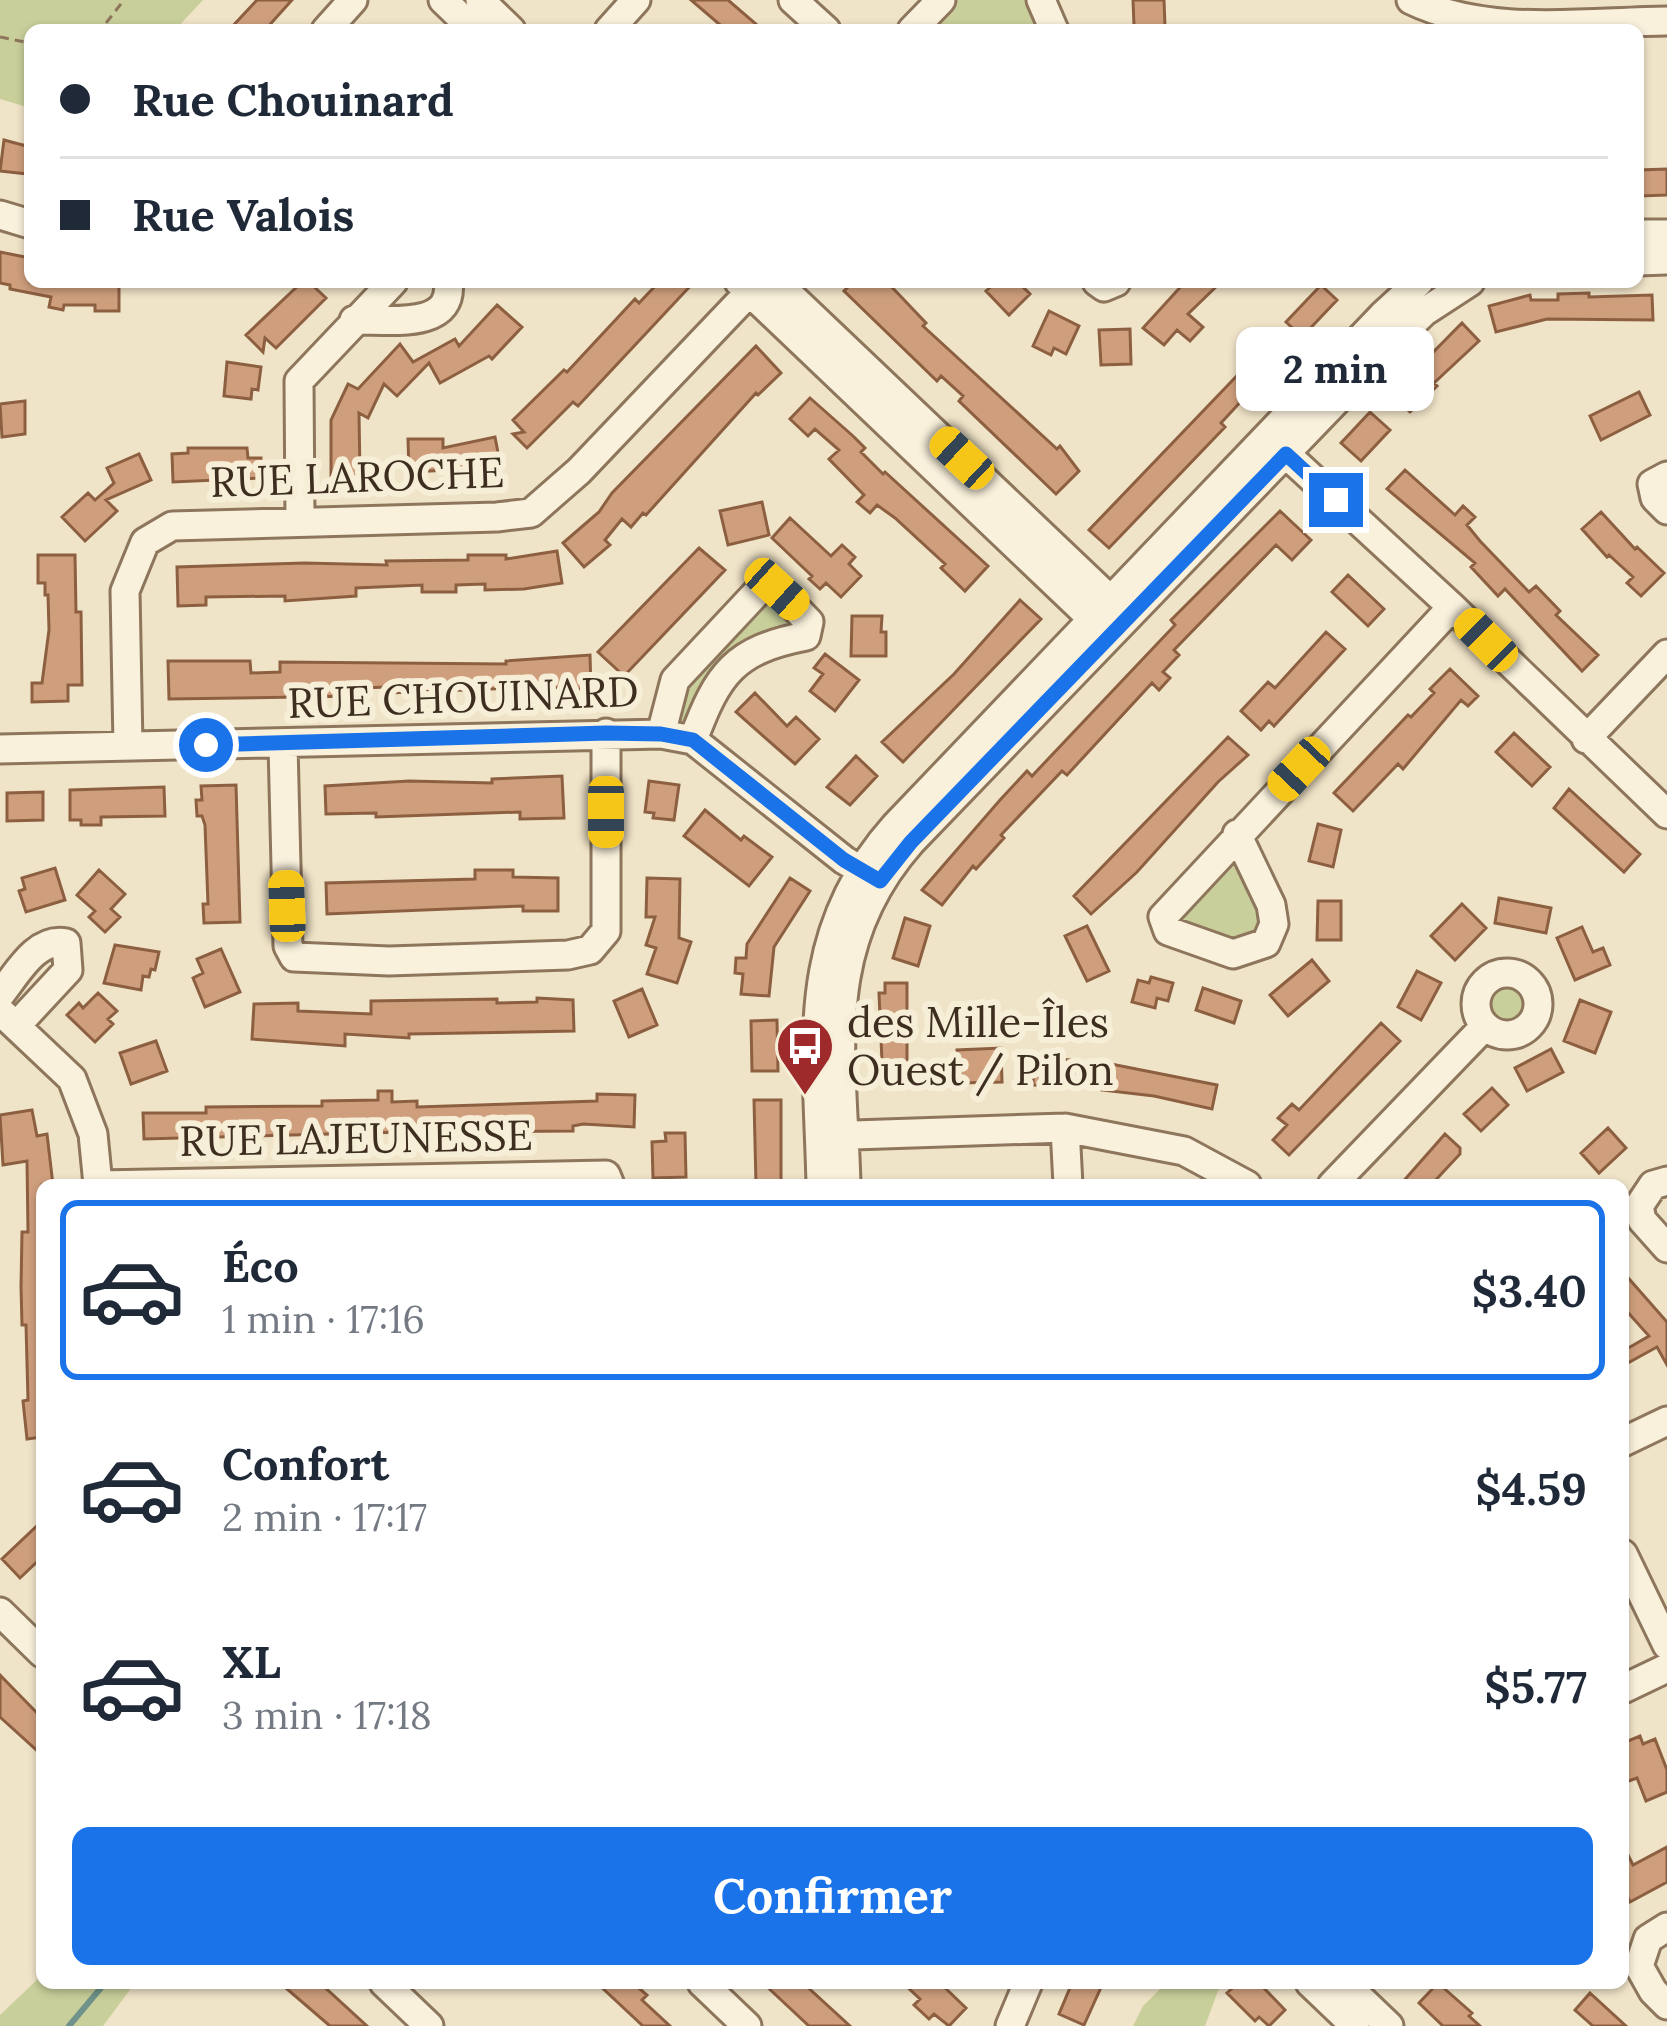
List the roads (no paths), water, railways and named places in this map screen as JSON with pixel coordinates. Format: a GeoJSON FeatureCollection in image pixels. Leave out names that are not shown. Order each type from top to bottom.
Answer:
{"type":"FeatureCollection","features":[{"type":"Feature","properties":{"kind":"street"},"geometry":{"type":"LineString","coordinates":[[331,24],[353,0]]}},
{"type":"Feature","properties":{"kind":"street"},"geometry":{"type":"LineString","coordinates":[[443,0],[469,24]]}},
{"type":"Feature","properties":{"kind":"street"},"geometry":{"type":"LineString","coordinates":[[480,0],[505,24]]}},
{"type":"Feature","properties":{"kind":"street"},"geometry":{"type":"LineString","coordinates":[[614,24],[636,0]]}},
{"type":"Feature","properties":{"kind":"street"},"geometry":{"type":"LineString","coordinates":[[793,0],[819,24]]}},
{"type":"Feature","properties":{"kind":"street"},"geometry":{"type":"LineString","coordinates":[[918,24],[941,0]]}},
{"type":"Feature","properties":{"kind":"street"},"geometry":{"type":"LineString","coordinates":[[1412,0],[1442,15],[1504,24],[1667,21]]}},
{"type":"Feature","properties":{"kind":"street"},"geometry":{"type":"LineString","coordinates":[[300,520],[299,381],[387,288]]}},
{"type":"Feature","properties":{"kind":"street"},"geometry":{"type":"LineString","coordinates":[[354,320],[428,318],[439,313],[449,288]]}},
{"type":"Feature","properties":{"kind":"street","name":"RUE LAROCHE"},"geometry":{"type":"LineString","coordinates":[[128,745],[125,591],[145,542],[172,526],[496,517],[530,512],[579,472],[746,288]]}},
{"type":"Feature","properties":{"kind":"street"},"geometry":{"type":"LineString","coordinates":[[752,288],[1110,618]]}},
{"type":"Feature","properties":{"kind":"street"},"geometry":{"type":"LineString","coordinates":[[782,288],[1110,618]]}},
{"type":"Feature","properties":{"kind":"street"},"geometry":{"type":"LineString","coordinates":[[844,1179],[832,1136],[819,985],[837,917],[870,876],[911,842],[1110,618],[1277,445],[1411,292]]}},
{"type":"Feature","properties":{"kind":"street"},"geometry":{"type":"LineString","coordinates":[[1277,445],[1667,814]]}},
{"type":"Feature","properties":{"kind":"street"},"geometry":{"type":"LineString","coordinates":[[1667,476],[1652,484],[1655,498],[1667,509]]}},
{"type":"Feature","properties":{"kind":"street"},"geometry":{"type":"LineString","coordinates":[[661,734],[675,680],[763,586],[777,589],[808,622],[806,635],[768,643],[743,656],[710,694],[693,740]]}},
{"type":"Feature","properties":{"kind":"street"},"geometry":{"type":"LineString","coordinates":[[1237,834],[1271,905],[1274,924],[1266,943],[1233,954],[1168,931],[1163,917],[1237,834],[1452,607]]}},
{"type":"Feature","properties":{"kind":"street"},"geometry":{"type":"LineString","coordinates":[[1586,739],[1667,654]]}},
{"type":"Feature","properties":{"kind":"street"},"geometry":{"type":"LineString","coordinates":[[283,745],[288,946],[294,957],[389,961],[568,955],[590,950],[606,931],[606,733]]}},
{"type":"Feature","properties":{"kind":"street","name":"RUE CHOUINARD"},"geometry":{"type":"LineString","coordinates":[[0,749],[661,734],[693,740],[870,876]]}},
{"type":"Feature","properties":{"kind":"street"},"geometry":{"type":"LineString","coordinates":[[0,995],[41,945],[52,940],[66,943],[68,970],[8,1019],[72,1079],[93,1134],[97,1179]]}},
{"type":"Feature","properties":{"kind":"street"},"geometry":{"type":"LineString","coordinates":[[1338,1179],[1485,1026]]}},
{"type":"Feature","properties":{"kind":"street"},"geometry":{"type":"LineString","coordinates":[[832,1136],[1065,1128],[1184,1151],[1236,1179]]}},
{"type":"Feature","properties":{"kind":"street"},"geometry":{"type":"LineString","coordinates":[[1065,1128],[1068,1179]]}},
{"type":"Feature","properties":{"kind":"street"},"geometry":{"type":"LineString","coordinates":[[822,1179],[832,1136]]}},
{"type":"Feature","properties":{"kind":"street","name":"RUE LAJEUNESSE"},"geometry":{"type":"LineString","coordinates":[[483,1179],[606,1175],[608,1179]]}},
{"type":"Feature","properties":{"kind":"street"},"geometry":{"type":"LineString","coordinates":[[1667,1181],[1653,1185],[1639,1206],[1642,1220],[1667,1248]]}},
{"type":"Feature","properties":{"kind":"street"},"geometry":{"type":"LineString","coordinates":[[1629,1439],[1667,1420]]}},
{"type":"Feature","properties":{"kind":"street"},"geometry":{"type":"LineString","coordinates":[[1629,1566],[1667,1645]]}},
{"type":"Feature","properties":{"kind":"street"},"geometry":{"type":"LineString","coordinates":[[0,1612],[36,1636]]}},
{"type":"Feature","properties":{"kind":"street"},"geometry":{"type":"LineString","coordinates":[[1629,1687],[1667,1668]]}},
{"type":"Feature","properties":{"kind":"street"},"geometry":{"type":"LineString","coordinates":[[1667,1927],[1648,1939],[1639,1966],[1652,1991],[1667,2005]]}},
{"type":"Feature","properties":{"kind":"street"},"geometry":{"type":"LineString","coordinates":[[390,1989],[429,2026]]}},
{"type":"Feature","properties":{"kind":"street"},"geometry":{"type":"LineString","coordinates":[[708,1989],[748,2026]]}},
{"type":"Feature","properties":{"kind":"street"},"geometry":{"type":"LineString","coordinates":[[1010,2026],[1018,1989]]}},
{"type":"Feature","properties":{"kind":"street"},"geometry":{"type":"LineString","coordinates":[[1316,1989],[1355,2026]]}},
{"type":"Feature","properties":{"kind":"street"},"geometry":{"type":"LineString","coordinates":[[1350,1989],[1389,2026]]}},
{"type":"Feature","properties":{"kind":"waterway"},"geometry":{"type":"LineString","coordinates":[[69,2026],[100,1989]]}},
{"type":"Feature","properties":{"kind":"place","name":"des Mille-Îles Ouest / Pilon"},"geometry":{"type":"Point","coordinates":[805,1097]}}]}
